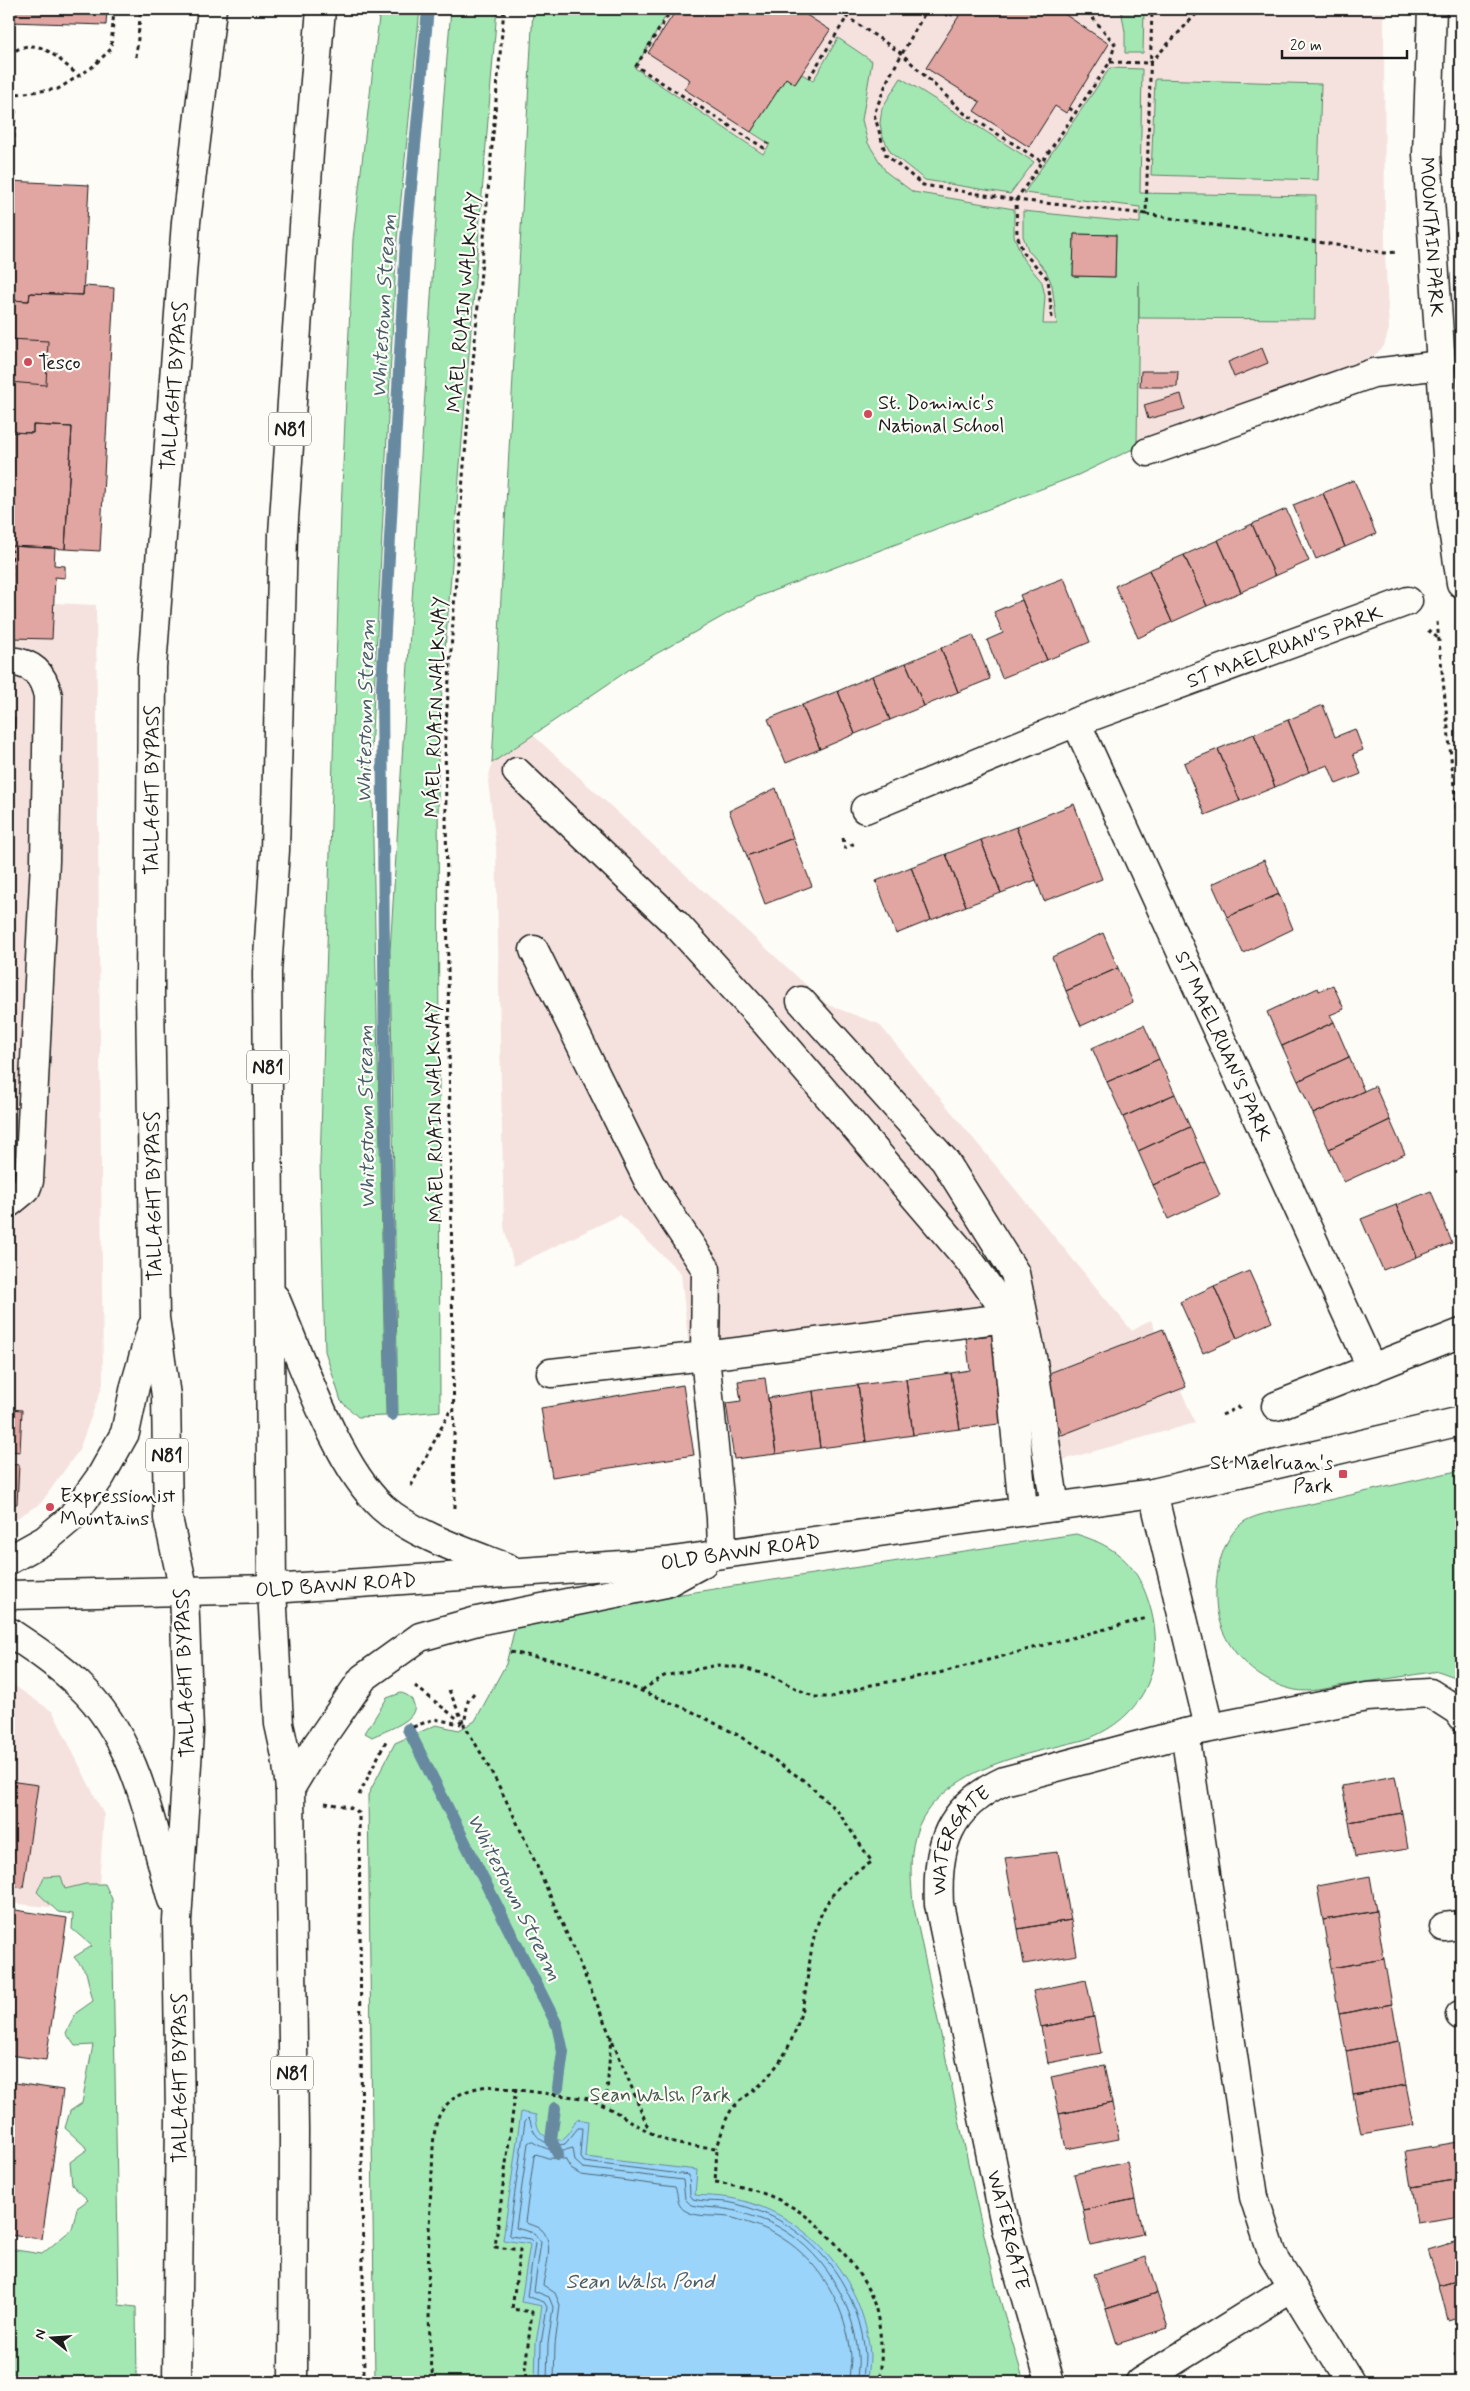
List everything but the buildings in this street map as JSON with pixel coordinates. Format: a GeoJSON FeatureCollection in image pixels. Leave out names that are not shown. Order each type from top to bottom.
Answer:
{"type":"FeatureCollection","features":[{"type":"Feature","properties":{"kind":"main road","name":"TALLAGHT BYPASS"},"geometry":{"type":"LineString","coordinates":[[177,2382],[180,2116],[177,1921],[189,1732],[184,1591],[168,1518],[166,1396],[155,1318],[150,993],[152,667],[186,222],[212,9]]}},
{"type":"Feature","properties":{"kind":"main road","name":"N81"},"geometry":{"type":"LineString","coordinates":[[293,2382],[294,2140],[290,1789],[286,1756],[279,1724],[272,1589],[267,972],[275,850],[283,534],[308,152],[321,9]]}},
{"type":"Feature","properties":{"kind":"main road","name":"MOUNTAIN PARK"},"geometry":{"type":"LineString","coordinates":[[1432,9],[1427,154],[1451,516],[1461,582]]}},
{"type":"Feature","properties":{"kind":"main road"},"geometry":{"type":"LineString","coordinates":[[1148,452],[1373,373],[1440,365]]}},
{"type":"Feature","properties":{"kind":"main road","name":"ST MAELRUAN'S PARK"},"geometry":{"type":"LineString","coordinates":[[865,809],[1076,722],[1408,601]]}},
{"type":"Feature","properties":{"kind":"main road"},"geometry":{"type":"LineString","coordinates":[[9,661],[28,664],[37,671],[48,696],[45,861],[29,1181],[26,1189],[9,1202]]}},
{"type":"Feature","properties":{"kind":"main road","name":"ST MAELRUAN'S PARK"},"geometry":{"type":"LineString","coordinates":[[1076,722],[1372,1370]]}},
{"type":"Feature","properties":{"kind":"main road"},"geometry":{"type":"LineString","coordinates":[[517,772],[676,924],[765,1022],[972,1264],[1004,1309],[1023,1510]]}},
{"type":"Feature","properties":{"kind":"main road"},"geometry":{"type":"LineString","coordinates":[[290,1789],[321,1738],[363,1678],[420,1637],[477,1621],[666,1583],[722,1552],[721,1518],[705,1356],[706,1269],[650,1184],[534,950]]}},
{"type":"Feature","properties":{"kind":"main road"},"geometry":{"type":"LineString","coordinates":[[801,1001],[945,1161],[1015,1273],[1033,1362],[1055,1508]]}},
{"type":"Feature","properties":{"kind":"main road"},"geometry":{"type":"LineString","coordinates":[[270,1285],[333,1434],[358,1477],[382,1507],[422,1533],[517,1571]]}},
{"type":"Feature","properties":{"kind":"main road"},"geometry":{"type":"LineString","coordinates":[[9,1560],[45,1540],[71,1518],[101,1476],[125,1433],[135,1386],[155,1318]]}},
{"type":"Feature","properties":{"kind":"main road"},"geometry":{"type":"LineString","coordinates":[[551,1373],[705,1356],[1005,1318]]}},
{"type":"Feature","properties":{"kind":"main road"},"geometry":{"type":"LineString","coordinates":[[1276,1406],[1372,1370],[1461,1333]]}},
{"type":"Feature","properties":{"kind":"main road","name":"OLD BAWN ROAD"},"geometry":{"type":"LineString","coordinates":[[9,1595],[272,1589],[666,1562],[722,1552],[1023,1510],[1055,1508],[1153,1493],[1461,1421]]}},
{"type":"Feature","properties":{"kind":"main road"},"geometry":{"type":"LineString","coordinates":[[1153,1493],[1197,1730],[1254,2197],[1273,2256],[1350,2382]]}},
{"type":"Feature","properties":{"kind":"main road"},"geometry":{"type":"LineString","coordinates":[[9,1632],[80,1685],[103,1713],[122,1742],[136,1775],[177,1921]]}},
{"type":"Feature","properties":{"kind":"main road","name":"WATERGATE"},"geometry":{"type":"LineString","coordinates":[[1050,2382],[1006,2229],[938,1904],[937,1874],[940,1850],[947,1835],[966,1806],[986,1790],[1024,1775],[1197,1730],[1367,1697],[1430,1693],[1458,1711],[1461,1716]]}},
{"type":"Feature","properties":{"kind":"main road"},"geometry":{"type":"LineString","coordinates":[[1140,2382],[1292,2287]]}},
{"type":"Feature","properties":{"kind":"path"},"geometry":{"type":"LineString","coordinates":[[9,93],[16,94],[58,89],[79,76],[111,49],[114,9]]}},
{"type":"Feature","properties":{"kind":"path"},"geometry":{"type":"LineString","coordinates":[[136,57],[141,9]]}},
{"type":"Feature","properties":{"kind":"path","name":"MÁEL RUAIN WALKWAY"},"geometry":{"type":"LineString","coordinates":[[455,1516],[452,1408],[445,737],[463,476],[504,9]]}},
{"type":"Feature","properties":{"kind":"path"},"geometry":{"type":"LineString","coordinates":[[672,9],[636,66],[764,148],[768,143]]}},
{"type":"Feature","properties":{"kind":"path"},"geometry":{"type":"LineString","coordinates":[[841,9],[848,17],[901,53],[964,113],[1041,161]]}},
{"type":"Feature","properties":{"kind":"path"},"geometry":{"type":"LineString","coordinates":[[923,9],[926,11],[901,53],[874,114],[886,154],[923,185],[1016,200],[1146,214],[1385,253],[1400,252]]}},
{"type":"Feature","properties":{"kind":"path"},"geometry":{"type":"LineString","coordinates":[[938,9],[950,17],[953,12]]}},
{"type":"Feature","properties":{"kind":"path"},"geometry":{"type":"LineString","coordinates":[[1052,318],[1048,279],[1022,252],[1017,235],[1016,200],[1110,62],[1115,44],[1085,9]]}},
{"type":"Feature","properties":{"kind":"path"},"geometry":{"type":"LineString","coordinates":[[1146,214],[1152,9]]}},
{"type":"Feature","properties":{"kind":"path"},"geometry":{"type":"LineString","coordinates":[[1110,62],[1150,63],[1201,9]]}},
{"type":"Feature","properties":{"kind":"path"},"geometry":{"type":"LineString","coordinates":[[808,78],[848,17]]}},
{"type":"Feature","properties":{"kind":"path"},"geometry":{"type":"LineString","coordinates":[[9,55],[26,44],[40,46],[79,76]]}},
{"type":"Feature","properties":{"kind":"path"},"geometry":{"type":"LineString","coordinates":[[13,154],[16,94]]}},
{"type":"Feature","properties":{"kind":"path"},"geometry":{"type":"LineString","coordinates":[[1069,108],[1075,112]]}},
{"type":"Feature","properties":{"kind":"path"},"geometry":{"type":"LineString","coordinates":[[9,551],[12,551],[10,597]]}},
{"type":"Feature","properties":{"kind":"path"},"geometry":{"type":"LineString","coordinates":[[1426,628],[1439,639],[1461,854]]}},
{"type":"Feature","properties":{"kind":"path"},"geometry":{"type":"LineString","coordinates":[[846,848],[863,840]]}},
{"type":"Feature","properties":{"kind":"path"},"geometry":{"type":"LineString","coordinates":[[1222,1415],[1249,1402]]}},
{"type":"Feature","properties":{"kind":"path","name":"MÁEL RUAIN WALKWAY"},"geometry":{"type":"LineString","coordinates":[[406,1495],[452,1408]]}},
{"type":"Feature","properties":{"kind":"path"},"geometry":{"type":"LineString","coordinates":[[642,1690],[664,1676],[718,1665],[744,1668],[771,1676],[814,1697],[832,1697],[871,1685],[939,1674],[1147,1618]]}},
{"type":"Feature","properties":{"kind":"path"},"geometry":{"type":"LineString","coordinates":[[504,1651],[568,1663],[642,1690],[689,1710],[738,1735],[776,1759],[806,1782],[840,1813],[872,1862],[846,1879],[825,1902],[812,1944],[802,2008],[792,2041],[770,2073],[732,2109],[717,2148],[715,2182],[742,2186],[788,2204],[814,2220],[838,2245],[866,2283],[877,2313],[882,2352],[880,2382]]}},
{"type":"Feature","properties":{"kind":"path"},"geometry":{"type":"LineString","coordinates":[[415,1686],[464,1725]]}},
{"type":"Feature","properties":{"kind":"path"},"geometry":{"type":"LineString","coordinates":[[449,1690],[464,1725],[502,1790],[611,2036],[649,2130]]}},
{"type":"Feature","properties":{"kind":"path"},"geometry":{"type":"LineString","coordinates":[[464,1725],[466,1710],[474,1693]]}},
{"type":"Feature","properties":{"kind":"path"},"geometry":{"type":"LineString","coordinates":[[413,1727],[434,1720],[447,1720],[464,1725]]}},
{"type":"Feature","properties":{"kind":"path"},"geometry":{"type":"LineString","coordinates":[[359,1795],[387,1739]]}},
{"type":"Feature","properties":{"kind":"path"},"geometry":{"type":"LineString","coordinates":[[358,1813],[364,2382]]}},
{"type":"Feature","properties":{"kind":"path"},"geometry":{"type":"LineString","coordinates":[[433,2382],[430,2346],[428,2225],[434,2144],[438,2118],[454,2097],[465,2091],[488,2086],[604,2099],[606,2097],[611,2036]]}},
{"type":"Feature","properties":{"kind":"path"},"geometry":{"type":"LineString","coordinates":[[516,2088],[495,2247],[520,2250],[512,2309],[532,2312],[525,2369],[526,2382]]}},
{"type":"Feature","properties":{"kind":"path"},"geometry":{"type":"LineString","coordinates":[[591,2099],[663,2139],[679,2144],[717,2148]]}},
{"type":"Feature","properties":{"kind":"shaded area","name":"St. Dominic's National School"},"geometry":{"type":"Polygon","coordinates":[[[533,9],[1384,9],[1385,253],[1389,329],[1384,346],[1374,356],[1137,447],[1078,475],[757,597],[633,667],[533,735],[828,1005],[879,1024],[1132,1331],[1151,1320],[1195,1423],[1034,1468],[1014,1308],[689,1350],[681,1273],[620,1215],[514,1266],[504,1227],[496,846],[488,781],[492,763],[533,9]]]}},
{"type":"Feature","properties":{"kind":"shaded area"},"geometry":{"type":"Polygon","coordinates":[[[53,603],[96,605],[103,1384],[79,1450],[41,1503],[9,1523],[9,638],[51,639],[53,603]]]}},
{"type":"Feature","properties":{"kind":"shaded area"},"geometry":{"type":"Polygon","coordinates":[[[9,1682],[53,1712],[104,1815],[97,1912],[9,1903],[9,1682]]]}},
{"type":"Feature","properties":{"kind":"green space"},"geometry":{"type":"Polygon","coordinates":[[[380,9],[420,9],[397,239],[371,752],[386,1416],[358,1417],[341,1401],[325,1351],[320,1163],[341,511],[353,239],[380,9]]]}},
{"type":"Feature","properties":{"kind":"green space"},"geometry":{"type":"Polygon","coordinates":[[[451,9],[497,9],[442,687],[438,759],[440,1411],[398,1415],[390,951],[443,106],[451,9]]]}},
{"type":"Feature","properties":{"kind":"green space","name":"St. Dominic's National School"},"geometry":{"type":"Polygon","coordinates":[[[533,9],[670,9],[635,68],[763,154],[770,144],[751,132],[786,78],[795,84],[802,74],[813,81],[838,38],[872,61],[862,120],[868,143],[886,172],[913,192],[1014,209],[1014,236],[1023,259],[1042,282],[1045,296],[1043,324],[1057,324],[1052,285],[1046,271],[1028,250],[1023,236],[1023,211],[1140,223],[1140,207],[1024,193],[1110,68],[1142,69],[1140,193],[1316,196],[1315,319],[1139,318],[1139,281],[1137,447],[1078,475],[757,597],[633,667],[492,763],[533,9]],[[1074,234],[1073,276],[1115,277],[1116,235],[1074,234]]]}},
{"type":"Feature","properties":{"kind":"green space"},"geometry":{"type":"Polygon","coordinates":[[[1121,9],[1144,9],[1143,53],[1125,53],[1125,32],[1121,9]]]}},
{"type":"Feature","properties":{"kind":"green space"},"geometry":{"type":"Polygon","coordinates":[[[901,78],[1034,162],[1010,194],[925,180],[891,153],[882,135],[880,123],[882,108],[901,78]]]}},
{"type":"Feature","properties":{"kind":"green space"},"geometry":{"type":"Polygon","coordinates":[[[1155,79],[1321,84],[1318,180],[1151,175],[1155,79]]]}},
{"type":"Feature","properties":{"kind":"green space"},"geometry":{"type":"Polygon","coordinates":[[[1461,1470],[1461,1684],[1455,1677],[1438,1671],[1320,1690],[1301,1691],[1280,1686],[1265,1679],[1240,1658],[1230,1645],[1223,1631],[1218,1616],[1216,1590],[1218,1569],[1224,1549],[1234,1531],[1241,1524],[1253,1517],[1270,1512],[1461,1470]]]}},
{"type":"Feature","properties":{"kind":"green space","name":"Sean Walsh Park"},"geometry":{"type":"Polygon","coordinates":[[[1076,1534],[1104,1545],[1115,1552],[1125,1560],[1140,1581],[1151,1610],[1155,1630],[1153,1668],[1147,1685],[1138,1701],[1126,1715],[1111,1727],[1092,1737],[997,1763],[982,1769],[955,1785],[931,1806],[923,1818],[917,1831],[911,1859],[913,1903],[976,2200],[996,2286],[1024,2382],[375,2382],[368,1795],[395,1743],[436,1725],[459,1730],[475,1721],[506,1664],[517,1619],[1076,1534]]]}},
{"type":"Feature","properties":{"kind":"green space"},"geometry":{"type":"Polygon","coordinates":[[[401,1693],[412,1700],[414,1708],[412,1714],[400,1724],[372,1737],[365,1733],[387,1698],[401,1693]]]}},
{"type":"Feature","properties":{"kind":"green space"},"geometry":{"type":"Polygon","coordinates":[[[61,1876],[65,1889],[85,1884],[105,1884],[112,1899],[119,2305],[136,2307],[137,2382],[9,2382],[9,2249],[42,2254],[72,2229],[77,2208],[88,2200],[72,2185],[70,2162],[88,2149],[65,2128],[70,2111],[82,2103],[93,2045],[75,2046],[66,2033],[76,2013],[93,2001],[86,1972],[74,1957],[92,1946],[72,1929],[73,1914],[58,1912],[37,1892],[44,1877],[61,1876]]]}},
{"type":"Feature","properties":{"kind":"water","name":"Sean Walsh Pond"},"geometry":{"type":"Polygon","coordinates":[[[521,2112],[536,2115],[540,2131],[546,2137],[556,2140],[562,2140],[569,2133],[577,2119],[588,2121],[585,2157],[697,2170],[695,2195],[730,2198],[757,2205],[783,2217],[806,2233],[826,2252],[843,2275],[857,2300],[866,2327],[870,2355],[868,2382],[535,2382],[536,2343],[542,2306],[521,2302],[530,2244],[503,2240],[521,2112]]]}},
{"type":"Feature","properties":{"kind":"waterway","name":"Whitestown Stream"},"geometry":{"type":"LineString","coordinates":[[392,1415],[385,1092],[382,686],[406,240],[428,9]]}},
{"type":"Feature","properties":{"kind":"waterway","name":"Whitestown Stream"},"geometry":{"type":"LineString","coordinates":[[408,1729],[557,2025],[563,2052],[558,2088]]}},
{"type":"Feature","properties":{"kind":"waterway","name":"Whitestown Stream"},"geometry":{"type":"LineString","coordinates":[[555,2108],[551,2140],[558,2154]]}},
{"type":"Feature","properties":{"kind":"place","name":"Tesco"},"geometry":{"type":"Point","coordinates":[28,362]}},
{"type":"Feature","properties":{"kind":"place","name":"St. Dominic's National School"},"geometry":{"type":"Point","coordinates":[868,414]}},
{"type":"Feature","properties":{"kind":"place","name":"St Maelruan's Park"},"geometry":{"type":"Point","coordinates":[1343,1474]}},
{"type":"Feature","properties":{"kind":"place","name":"Expressionist Mountains"},"geometry":{"type":"Point","coordinates":[50,1507]}}]}
